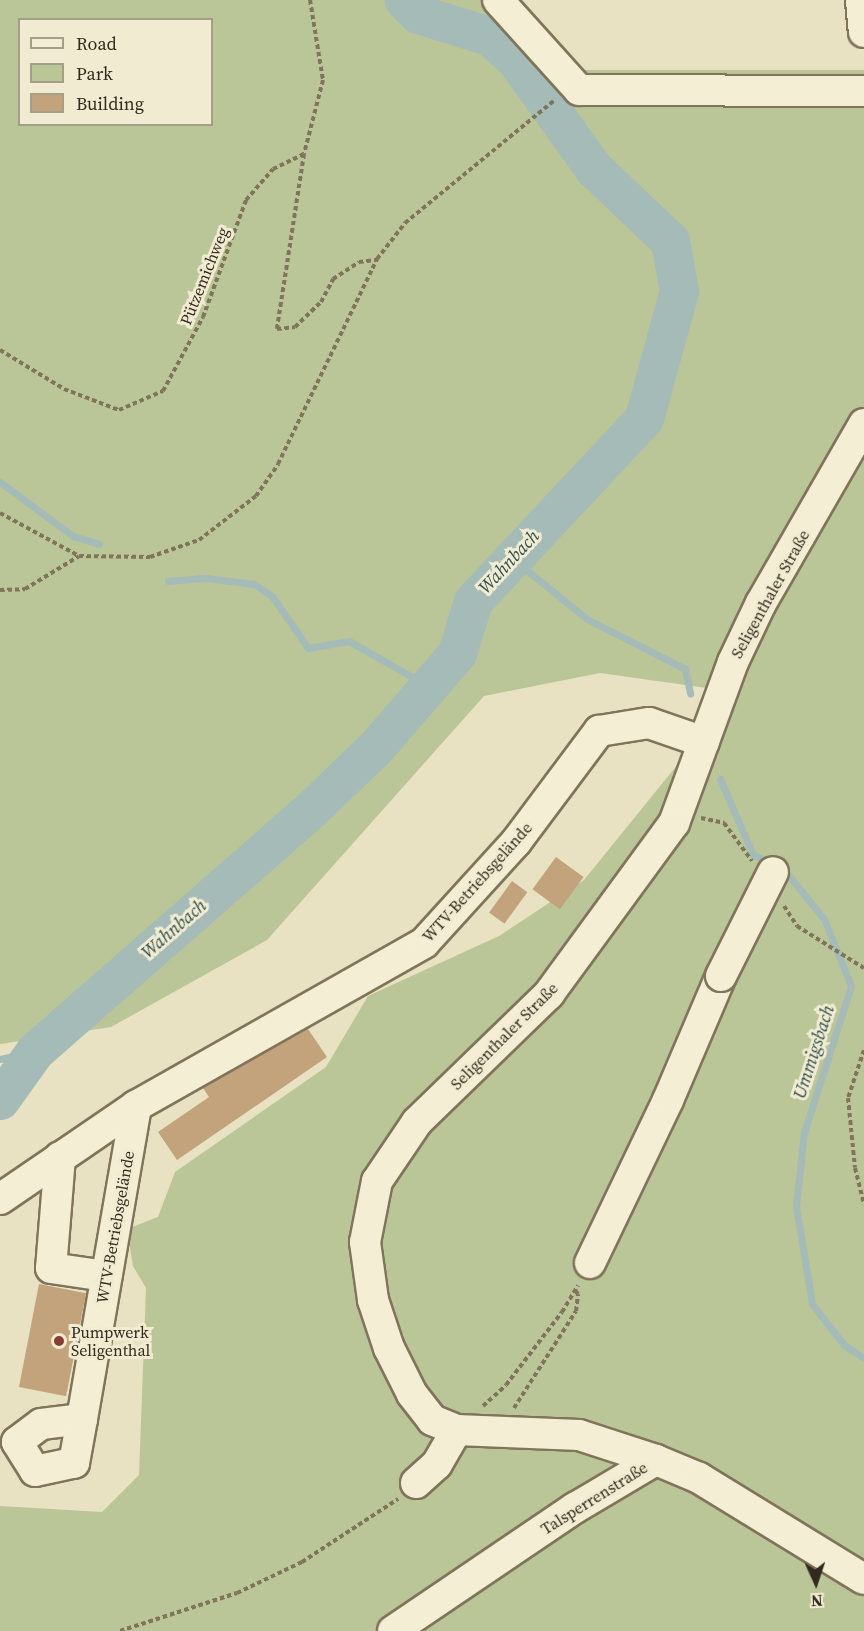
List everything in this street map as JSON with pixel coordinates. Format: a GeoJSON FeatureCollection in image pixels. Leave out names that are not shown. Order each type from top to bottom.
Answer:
{"type":"FeatureCollection","features":[{"type":"Feature","properties":{"kind":"street"},"geometry":{"type":"LineString","coordinates":[[498,0],[579,90],[864,90]]}},
{"type":"Feature","properties":{"kind":"street"},"geometry":{"type":"LineString","coordinates":[[861,0],[864,32]]}},
{"type":"Feature","properties":{"kind":"street","name":"Seligenthaler Straße"},"geometry":{"type":"LineString","coordinates":[[656,1460],[579,1435],[457,1430],[432,1420],[412,1394],[389,1348],[373,1300],[365,1242],[377,1181],[417,1122],[549,994],[596,935],[674,823],[733,662],[761,603],[864,424]]}},
{"type":"Feature","properties":{"kind":"street","name":"WTV-Betriebsgelände"},"geometry":{"type":"LineString","coordinates":[[0,1199],[136,1106],[424,943],[516,842],[599,731],[649,723],[704,742]]}},
{"type":"Feature","properties":{"kind":"street"},"geometry":{"type":"LineString","coordinates":[[590,1263],[668,1100],[721,976],[774,872]]}},
{"type":"Feature","properties":{"kind":"street","name":"WTV-Betriebsgelände"},"geometry":{"type":"LineString","coordinates":[[82,1419],[136,1106]]}},
{"type":"Feature","properties":{"kind":"street"},"geometry":{"type":"LineString","coordinates":[[60,1157],[51,1268],[106,1276]]}},
{"type":"Feature","properties":{"kind":"street"},"geometry":{"type":"LineString","coordinates":[[417,1483],[437,1464],[457,1430]]}},
{"type":"Feature","properties":{"kind":"street","name":"Talsperrenstraße"},"geometry":{"type":"LineString","coordinates":[[393,1631],[575,1508],[656,1460],[699,1478],[864,1579]]}},
{"type":"Feature","properties":{"kind":"path"},"geometry":{"type":"LineString","coordinates":[[310,0],[323,80],[303,154],[277,329],[295,327],[321,302],[333,279],[359,262],[377,259]]}},
{"type":"Feature","properties":{"kind":"path"},"geometry":{"type":"LineString","coordinates":[[0,513],[79,556],[150,557],[199,540],[256,496],[278,464],[377,259],[405,223],[564,93]]}},
{"type":"Feature","properties":{"kind":"path","name":"Pützemichweg"},"geometry":{"type":"LineString","coordinates":[[0,350],[64,389],[119,410],[163,391],[203,317],[246,200],[273,169],[303,154]]}},
{"type":"Feature","properties":{"kind":"path"},"geometry":{"type":"LineString","coordinates":[[0,591],[25,589],[79,556]]}},
{"type":"Feature","properties":{"kind":"path"},"geometry":{"type":"LineString","coordinates":[[864,1050],[848,1098],[855,1168],[864,1205]]}},
{"type":"Feature","properties":{"kind":"path"},"geometry":{"type":"LineString","coordinates":[[457,1430],[506,1385],[562,1312],[590,1263]]}},
{"type":"Feature","properties":{"kind":"path"},"geometry":{"type":"LineString","coordinates":[[499,1431],[576,1311],[578,1294],[574,1290]]}},
{"type":"Feature","properties":{"kind":"path"},"geometry":{"type":"LineString","coordinates":[[120,1631],[237,1593],[302,1562],[383,1512],[417,1483]]}},
{"type":"Feature","properties":{"kind":"green space"},"geometry":{"type":"Polygon","coordinates":[[[0,0],[495,0],[568,70],[864,70],[864,1631],[0,1631],[0,1506],[102,1512],[139,1475],[146,1288],[133,1266],[127,1229],[158,1217],[175,1172],[326,1067],[368,996],[499,936],[584,880],[678,764],[714,689],[600,673],[484,696],[267,940],[111,1027],[0,1044],[0,0]]]}},
{"type":"Feature","properties":{"kind":"building"},"geometry":{"type":"Polygon","coordinates":[[[556,857],[584,877],[560,909],[532,889],[556,857]]]}},
{"type":"Feature","properties":{"kind":"building"},"geometry":{"type":"Polygon","coordinates":[[[512,881],[527,892],[504,924],[489,913],[512,881]]]}},
{"type":"Feature","properties":{"kind":"building"},"geometry":{"type":"Polygon","coordinates":[[[308,1029],[327,1057],[177,1160],[158,1132],[209,1097],[203,1088],[308,1029]]]}},
{"type":"Feature","properties":{"kind":"building","name":"Pumpwerk Seligenthal"},"geometry":{"type":"Polygon","coordinates":[[[39,1284],[86,1293],[66,1396],[19,1387],[39,1284]]]}},
{"type":"Feature","properties":{"kind":"waterway","name":"Wahnbach"},"geometry":{"type":"LineString","coordinates":[[0,1100],[35,1051],[305,815],[376,747],[457,653],[473,601],[644,418],[679,291],[670,241],[594,169],[516,60],[489,36],[418,14],[404,0]]}},
{"type":"Feature","properties":{"kind":"waterway"},"geometry":{"type":"LineString","coordinates":[[0,482],[73,536],[99,544]]}},
{"type":"Feature","properties":{"kind":"waterway","name":"Ummigsbach"},"geometry":{"type":"LineString","coordinates":[[513,559],[587,619],[685,669],[690,693]]}},
{"type":"Feature","properties":{"kind":"waterway"},"geometry":{"type":"LineString","coordinates":[[168,581],[206,578],[254,584],[272,596],[308,648],[349,641],[430,687]]}},
{"type":"Feature","properties":{"kind":"waterway","name":"Ummigsbach"},"geometry":{"type":"LineString","coordinates":[[720,779],[753,855],[771,862]]}},
{"type":"Feature","properties":{"kind":"waterway","name":"Ummigsbach"},"geometry":{"type":"LineString","coordinates":[[781,866],[824,919],[851,986],[804,1132],[796,1206],[812,1304],[844,1345],[864,1358]]}},
{"type":"Feature","properties":{"kind":"waterway"},"geometry":{"type":"LineString","coordinates":[[0,1059],[35,1051]]}},
{"type":"Feature","properties":{"kind":"place","name":"Pumpwerk Seligenthal"},"geometry":{"type":"Point","coordinates":[59,1341]}}]}
